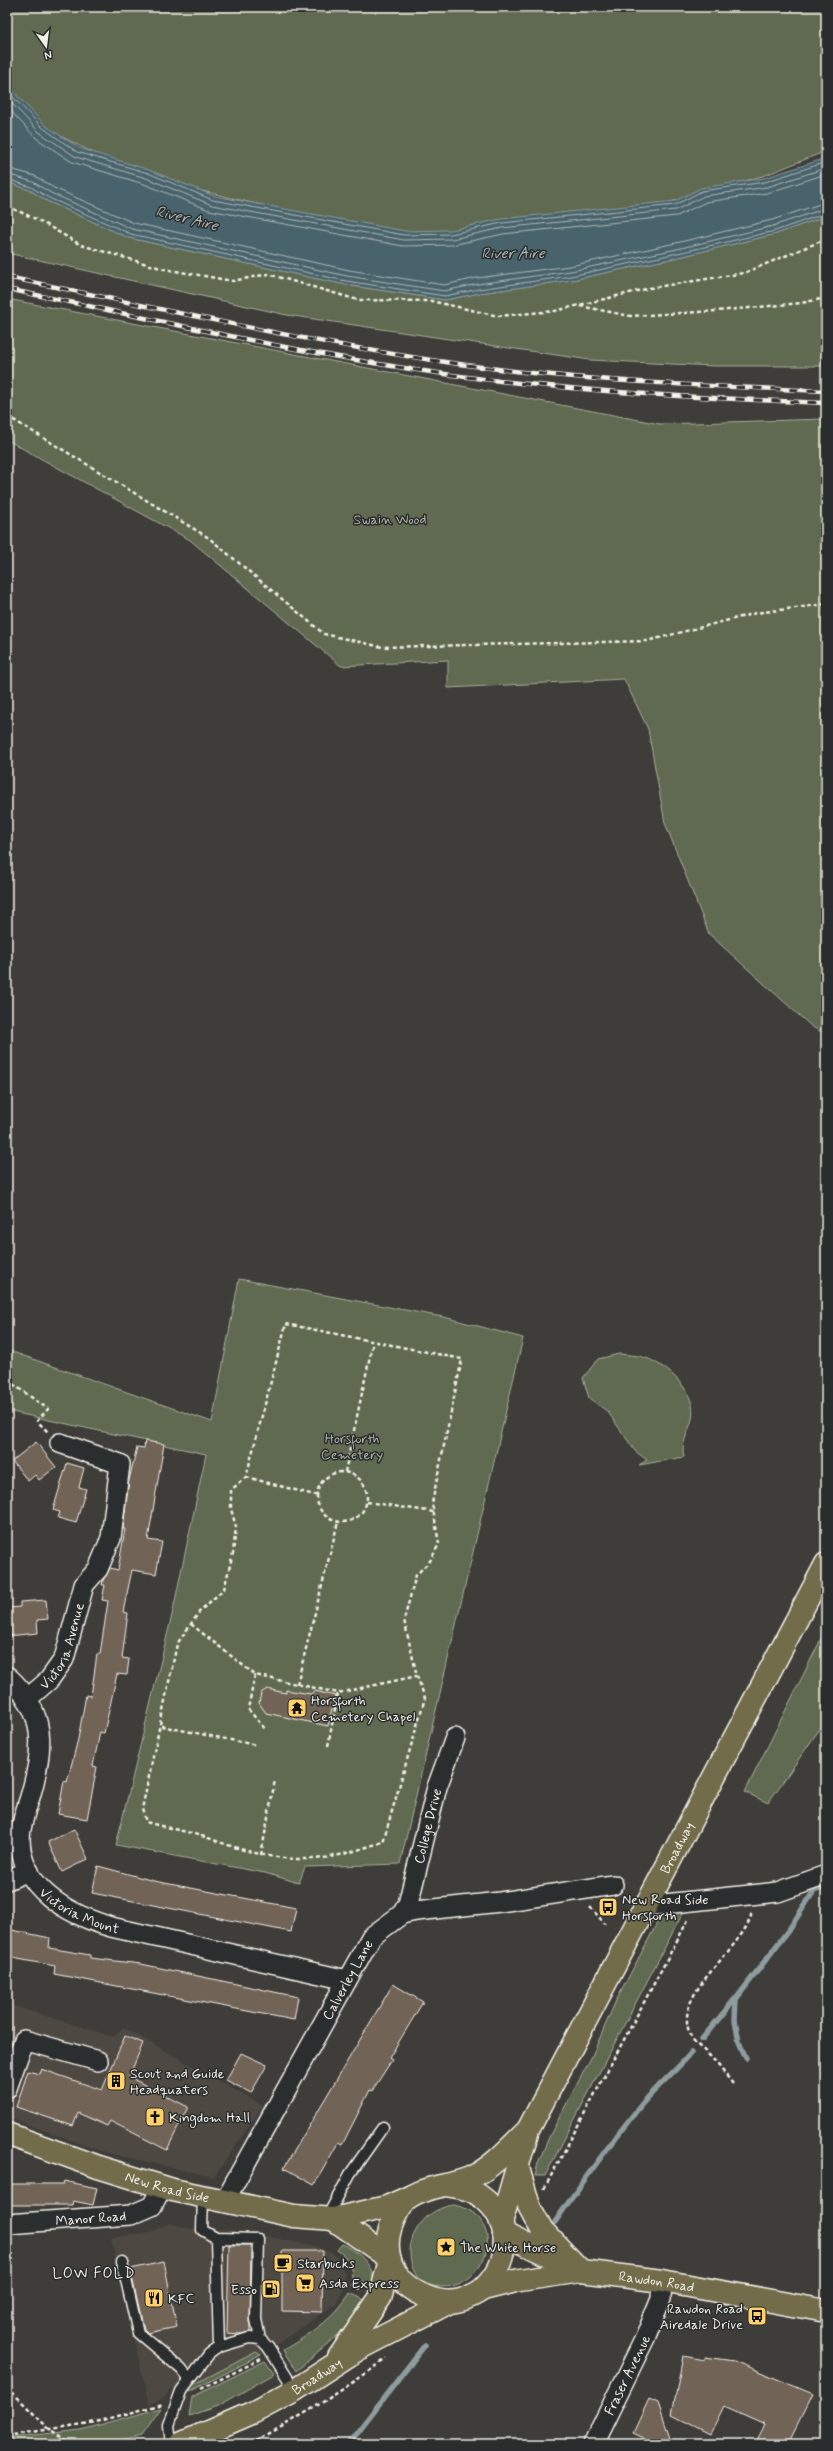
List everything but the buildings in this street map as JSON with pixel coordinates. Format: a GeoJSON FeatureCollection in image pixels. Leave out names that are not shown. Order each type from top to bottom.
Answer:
{"type":"FeatureCollection","features":[{"type":"Feature","properties":{"kind":"main road","name":"Broadway"},"geometry":{"type":"LineString","coordinates":[[528,2130],[826,1564]]}},
{"type":"Feature","properties":{"kind":"main road"},"geometry":{"type":"LineString","coordinates":[[503,2229],[528,2130]]}},
{"type":"Feature","properties":{"kind":"main road"},"geometry":{"type":"LineString","coordinates":[[335,2363],[380,2298],[389,2259],[388,2243],[391,2224],[400,2207],[414,2195],[428,2188],[448,2185],[473,2176],[493,2164],[528,2130]]}},
{"type":"Feature","properties":{"kind":"main road","name":"New Road Side"},"geometry":{"type":"LineString","coordinates":[[7,2134],[98,2167],[162,2187],[294,2216],[330,2219],[387,2207],[414,2195]]}},
{"type":"Feature","properties":{"kind":"main road"},"geometry":{"type":"LineString","coordinates":[[518,2168],[529,2206],[542,2230],[581,2271]]}},
{"type":"Feature","properties":{"kind":"main road"},"geometry":{"type":"LineString","coordinates":[[389,2259],[397,2276],[412,2292],[438,2301],[450,2302],[464,2300],[483,2290],[500,2268],[505,2246],[503,2229],[497,2214],[484,2199],[472,2191],[448,2185]]}},
{"type":"Feature","properties":{"kind":"main road","name":"New Road Side"},"geometry":{"type":"LineString","coordinates":[[330,2219],[389,2259]]}},
{"type":"Feature","properties":{"kind":"main road","name":"Rawdon Road"},"geometry":{"type":"LineString","coordinates":[[503,2229],[581,2271]]}},
{"type":"Feature","properties":{"kind":"main road","name":"Rawdon Road"},"geometry":{"type":"LineString","coordinates":[[483,2290],[520,2280],[581,2271],[662,2281],[826,2311]]}},
{"type":"Feature","properties":{"kind":"main road","name":"Broadway"},"geometry":{"type":"LineString","coordinates":[[180,2444],[254,2412],[295,2390],[335,2363],[450,2302]]}},
{"type":"Feature","properties":{"kind":"street","name":"Victoria Avenue"},"geometry":{"type":"LineString","coordinates":[[28,1699],[49,1680],[64,1659],[84,1585],[98,1568],[111,1538],[120,1464],[60,1443]]}},
{"type":"Feature","properties":{"kind":"street","name":"Victoria Mount"},"geometry":{"type":"LineString","coordinates":[[7,1676],[28,1699],[39,1726],[41,1746],[39,1767],[22,1822],[20,1838],[22,1854],[36,1886],[48,1896],[89,1920],[346,1980]]}},
{"type":"Feature","properties":{"kind":"street","name":"College Drive"},"geometry":{"type":"LineString","coordinates":[[402,1914],[408,1904],[437,1787],[455,1738]]}},
{"type":"Feature","properties":{"kind":"street"},"geometry":{"type":"LineString","coordinates":[[7,1880],[29,1871]]}},
{"type":"Feature","properties":{"kind":"street"},"geometry":{"type":"LineString","coordinates":[[645,1906],[778,1892],[826,1875]]}},
{"type":"Feature","properties":{"kind":"street","name":"Calverley Lane"},"geometry":{"type":"LineString","coordinates":[[225,2200],[371,1936],[402,1914],[613,1885]]}},
{"type":"Feature","properties":{"kind":"street"},"geometry":{"type":"LineString","coordinates":[[7,2088],[24,2040],[98,2061]]}},
{"type":"Feature","properties":{"kind":"street","name":"Manor Road"},"geometry":{"type":"LineString","coordinates":[[7,2224],[131,2215],[152,2206],[162,2187]]}},
{"type":"Feature","properties":{"kind":"street","name":"Fraser Avenue"},"geometry":{"type":"LineString","coordinates":[[593,2444],[648,2331],[661,2299],[662,2281]]}},
{"type":"Feature","properties":{"kind":"lane"},"geometry":{"type":"LineString","coordinates":[[330,2219],[350,2174],[383,2127]]}},
{"type":"Feature","properties":{"kind":"lane"},"geometry":{"type":"LineString","coordinates":[[203,2197],[202,2230],[216,2238],[258,2239],[256,2319],[260,2340],[272,2353],[295,2390]]}},
{"type":"Feature","properties":{"kind":"lane"},"geometry":{"type":"LineString","coordinates":[[216,2238],[218,2347]]}},
{"type":"Feature","properties":{"kind":"lane"},"geometry":{"type":"LineString","coordinates":[[122,2262],[138,2333],[181,2369],[189,2379]]}},
{"type":"Feature","properties":{"kind":"lane"},"geometry":{"type":"LineString","coordinates":[[171,2444],[168,2425],[178,2400],[189,2379],[209,2354],[218,2347],[249,2338],[260,2340]]}},
{"type":"Feature","properties":{"kind":"path"},"geometry":{"type":"LineString","coordinates":[[7,206],[38,220],[81,245],[164,269],[233,281],[268,274],[358,300],[431,301],[498,316],[555,311],[650,288],[744,273],[826,239]]}},
{"type":"Feature","properties":{"kind":"path"},"geometry":{"type":"LineString","coordinates":[[578,305],[630,316],[717,312],[801,303],[826,298]]}},
{"type":"Feature","properties":{"kind":"path"},"geometry":{"type":"LineString","coordinates":[[7,416],[209,538],[324,634],[382,646],[648,641],[756,613],[826,604]]}},
{"type":"Feature","properties":{"kind":"path"},"geometry":{"type":"LineString","coordinates":[[286,1324],[462,1359],[432,1503],[438,1544],[430,1561],[416,1575],[404,1620],[417,1676],[425,1698],[384,1842],[334,1856],[310,1859],[261,1854],[226,1846],[211,1840],[146,1822],[142,1809],[177,1644],[200,1611],[224,1589],[233,1553],[236,1527],[231,1509],[231,1490],[246,1477],[286,1324]]}},
{"type":"Feature","properties":{"kind":"path"},"geometry":{"type":"LineString","coordinates":[[345,1472],[373,1342]]}},
{"type":"Feature","properties":{"kind":"path"},"geometry":{"type":"LineString","coordinates":[[7,1380],[48,1409],[37,1421],[60,1443]]}},
{"type":"Feature","properties":{"kind":"path"},"geometry":{"type":"LineString","coordinates":[[345,1472],[360,1479],[365,1486],[367,1502],[364,1509],[353,1520],[338,1522],[325,1516],[321,1510],[318,1496],[323,1481],[329,1476],[345,1472]]}},
{"type":"Feature","properties":{"kind":"path"},"geometry":{"type":"LineString","coordinates":[[246,1477],[318,1496]]}},
{"type":"Feature","properties":{"kind":"path"},"geometry":{"type":"LineString","coordinates":[[367,1502],[434,1512]]}},
{"type":"Feature","properties":{"kind":"path"},"geometry":{"type":"LineString","coordinates":[[297,1684],[338,1522]]}},
{"type":"Feature","properties":{"kind":"path"},"geometry":{"type":"LineString","coordinates":[[191,1624],[255,1675],[338,1693],[417,1676]]}},
{"type":"Feature","properties":{"kind":"path"},"geometry":{"type":"LineString","coordinates":[[255,1675],[248,1709],[266,1730]]}},
{"type":"Feature","properties":{"kind":"path"},"geometry":{"type":"LineString","coordinates":[[328,1746],[338,1693]]}},
{"type":"Feature","properties":{"kind":"path"},"geometry":{"type":"LineString","coordinates":[[160,1726],[256,1745]]}},
{"type":"Feature","properties":{"kind":"path"},"geometry":{"type":"LineString","coordinates":[[261,1854],[275,1780]]}},
{"type":"Feature","properties":{"kind":"path"},"geometry":{"type":"LineString","coordinates":[[733,2084],[709,2055],[694,2041],[688,2030],[686,2017],[692,1996],[748,1925],[752,1912],[751,1895]]}},
{"type":"Feature","properties":{"kind":"path"},"geometry":{"type":"LineString","coordinates":[[542,2195],[697,1901]]}},
{"type":"Feature","properties":{"kind":"path"},"geometry":{"type":"LineString","coordinates":[[7,2436],[96,2422],[178,2400],[272,2353]]}},
{"type":"Feature","properties":{"kind":"path"},"geometry":{"type":"LineString","coordinates":[[249,2444],[291,2423],[355,2382],[392,2354]]}},
{"type":"Feature","properties":{"kind":"path"},"geometry":{"type":"LineString","coordinates":[[7,2387],[52,2430],[71,2444]]}},
{"type":"Feature","properties":{"kind":"shaded area"},"geometry":{"type":"Polygon","coordinates":[[[7,2004],[114,2037],[123,2027],[263,2106],[214,2177],[104,2152],[7,2117],[7,2004]]]}},
{"type":"Feature","properties":{"kind":"shaded area"},"geometry":{"type":"Polygon","coordinates":[[[169,2223],[186,2228],[247,2232],[317,2247],[334,2254],[339,2260],[345,2275],[343,2291],[335,2304],[261,2355],[256,2352],[191,2386],[171,2388],[164,2398],[149,2404],[111,2238],[155,2231],[169,2223]]]}},
{"type":"Feature","properties":{"kind":"green space"},"geometry":{"type":"Polygon","coordinates":[[[7,7],[826,7],[826,151],[766,175],[607,220],[466,244],[282,210],[139,176],[7,109],[7,7]]]}},
{"type":"Feature","properties":{"kind":"green space"},"geometry":{"type":"Polygon","coordinates":[[[7,182],[30,190],[47,201],[129,238],[346,285],[445,300],[480,293],[572,280],[679,257],[776,234],[826,216],[826,366],[714,366],[590,360],[287,315],[7,253],[7,182]]]}},
{"type":"Feature","properties":{"kind":"green space","name":"Swain Wood"},"geometry":{"type":"Polygon","coordinates":[[[7,299],[660,424],[826,419],[826,1034],[812,1027],[709,934],[665,823],[648,729],[624,679],[448,688],[448,660],[341,666],[190,540],[7,440],[7,299]]]}},
{"type":"Feature","properties":{"kind":"green space","name":"Horsforth Cemetery"},"geometry":{"type":"Polygon","coordinates":[[[239,1279],[448,1318],[523,1338],[400,1864],[305,1867],[299,1883],[265,1873],[116,1845],[172,1615],[206,1454],[7,1411],[7,1350],[212,1422],[239,1279]]]}},
{"type":"Feature","properties":{"kind":"green space"},"geometry":{"type":"Polygon","coordinates":[[[619,1354],[640,1356],[655,1362],[672,1374],[686,1390],[693,1409],[692,1419],[683,1447],[684,1457],[639,1465],[647,1460],[635,1451],[608,1412],[589,1398],[583,1378],[598,1359],[619,1354]]]}},
{"type":"Feature","properties":{"kind":"green space"},"geometry":{"type":"Polygon","coordinates":[[[826,1629],[826,1720],[768,1803],[745,1792],[826,1629]]]}},
{"type":"Feature","properties":{"kind":"green space"},"geometry":{"type":"Polygon","coordinates":[[[665,1908],[685,1909],[545,2176],[535,2176],[538,2163],[550,2135],[592,2056],[615,2003],[665,1908]]]}},
{"type":"Feature","properties":{"kind":"green space"},"geometry":{"type":"Polygon","coordinates":[[[455,2205],[473,2213],[483,2225],[487,2239],[485,2254],[478,2268],[467,2279],[452,2286],[434,2286],[427,2284],[419,2280],[412,2266],[410,2254],[411,2243],[422,2222],[432,2213],[442,2208],[455,2205]]]}},
{"type":"Feature","properties":{"kind":"green space"},"geometry":{"type":"Polygon","coordinates":[[[342,2244],[353,2250],[369,2266],[372,2272],[372,2285],[352,2280],[347,2259],[337,2250],[342,2244]]]}},
{"type":"Feature","properties":{"kind":"green space"},"geometry":{"type":"Polygon","coordinates":[[[350,2293],[367,2301],[338,2336],[296,2371],[283,2350],[320,2326],[336,2311],[350,2293]]]}},
{"type":"Feature","properties":{"kind":"green space"},"geometry":{"type":"Polygon","coordinates":[[[256,2352],[261,2355],[189,2392],[191,2386],[256,2352]]]}},
{"type":"Feature","properties":{"kind":"green space"},"geometry":{"type":"Polygon","coordinates":[[[265,2361],[274,2374],[220,2405],[189,2416],[192,2397],[265,2361]]]}},
{"type":"Feature","properties":{"kind":"green space"},"geometry":{"type":"Polygon","coordinates":[[[161,2408],[142,2435],[106,2444],[7,2444],[7,2438],[81,2430],[161,2408]]]}},
{"type":"Feature","properties":{"kind":"water","name":"River Aire"},"geometry":{"type":"Polygon","coordinates":[[[7,85],[46,126],[79,148],[149,170],[214,196],[405,231],[451,230],[501,219],[675,201],[701,188],[764,178],[826,158],[826,216],[776,234],[679,257],[572,280],[480,293],[445,300],[346,285],[129,238],[47,201],[30,190],[7,182],[7,85]]]}},
{"type":"Feature","properties":{"kind":"waterway"},"geometry":{"type":"LineString","coordinates":[[746,2058],[739,2042],[735,2020],[736,1999],[790,1928],[814,1891],[826,1887]]}},
{"type":"Feature","properties":{"kind":"waterway"},"geometry":{"type":"LineString","coordinates":[[702,2039],[735,1999]]}},
{"type":"Feature","properties":{"kind":"waterway"},"geometry":{"type":"LineString","coordinates":[[555,2222],[597,2162],[642,2104],[691,2053]]}},
{"type":"Feature","properties":{"kind":"waterway"},"geometry":{"type":"LineString","coordinates":[[348,2444],[425,2345]]}},
{"type":"Feature","properties":{"kind":"railway"},"geometry":{"type":"LineString","coordinates":[[7,277],[340,345],[452,363],[545,374],[639,382],[826,391]]}},
{"type":"Feature","properties":{"kind":"railway"},"geometry":{"type":"LineString","coordinates":[[7,289],[285,347],[396,367],[452,375],[592,390],[826,403]]}},
{"type":"Feature","properties":{"kind":"place","name":"Horsforth Cemetery Chapel"},"geometry":{"type":"Point","coordinates":[297,1708]}},
{"type":"Feature","properties":{"kind":"place","name":"New Road Side Horsforth"},"geometry":{"type":"Point","coordinates":[608,1907]}},
{"type":"Feature","properties":{"kind":"place","name":"Scout and Guide Headquaters"},"geometry":{"type":"Point","coordinates":[116,2081]}},
{"type":"Feature","properties":{"kind":"place","name":"Kingdom Hall"},"geometry":{"type":"Point","coordinates":[155,2117]}},
{"type":"Feature","properties":{"kind":"place","name":"The White Horse"},"geometry":{"type":"Point","coordinates":[446,2247]}},
{"type":"Feature","properties":{"kind":"place","name":"Starbucks"},"geometry":{"type":"Point","coordinates":[283,2263]}},
{"type":"Feature","properties":{"kind":"place","name":"Asda Express"},"geometry":{"type":"Point","coordinates":[305,2283]}},
{"type":"Feature","properties":{"kind":"place","name":"Esso"},"geometry":{"type":"Point","coordinates":[271,2289]}},
{"type":"Feature","properties":{"kind":"place","name":"KFC"},"geometry":{"type":"Point","coordinates":[154,2298]}},
{"type":"Feature","properties":{"kind":"place","name":"Rawdon Road Airedale Drive"},"geometry":{"type":"Point","coordinates":[757,2316]}},
{"type":"Feature","properties":{"kind":"district","name":"LOW FOLD"},"geometry":{"type":"Point","coordinates":[94,2273]}}]}
